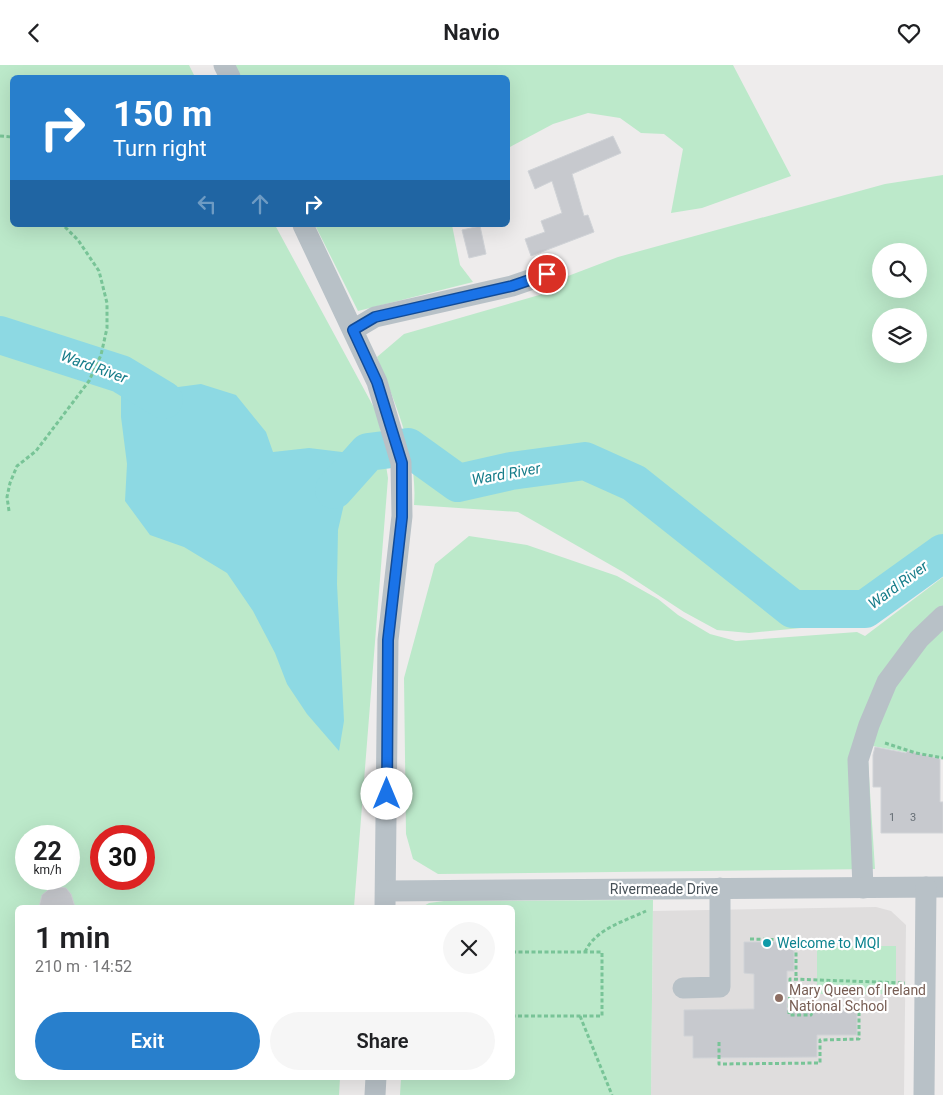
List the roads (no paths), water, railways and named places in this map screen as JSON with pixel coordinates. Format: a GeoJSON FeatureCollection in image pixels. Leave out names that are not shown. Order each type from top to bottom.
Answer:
{"type":"FeatureCollection","features":[{"type":"Feature","properties":{"kind":"street"},"geometry":{"type":"LineString","coordinates":[[304,227],[377,382],[402,463],[402,517],[388,640],[385,899]]}},
{"type":"Feature","properties":{"kind":"street"},"geometry":{"type":"LineString","coordinates":[[353,330],[375,317],[512,286],[547,274]]}},
{"type":"Feature","properties":{"kind":"street"},"geometry":{"type":"LineString","coordinates":[[862,887],[858,760],[887,682],[919,639],[943,616]]}},
{"type":"Feature","properties":{"kind":"street"},"geometry":{"type":"LineString","coordinates":[[924,1095],[934,887]]}},
{"type":"Feature","properties":{"kind":"street","name":"Rivermeade Drive"},"geometry":{"type":"LineString","coordinates":[[385,899],[720,889],[934,887]]}},
{"type":"Feature","properties":{"kind":"street"},"geometry":{"type":"LineString","coordinates":[[683,988],[720,987],[720,889]]}},
{"type":"Feature","properties":{"kind":"street"},"geometry":{"type":"LineString","coordinates":[[375,1095],[376,1080]]}},
{"type":"Feature","properties":{"kind":"water"},"geometry":{"type":"Polygon","coordinates":[[[121,374],[163,389],[201,384],[236,395],[266,432],[273,452],[309,448],[342,452],[368,452],[347,491],[338,530],[337,584],[344,721],[339,751],[307,714],[287,684],[275,653],[253,611],[227,573],[184,547],[150,535],[125,501],[127,464],[121,417],[121,374]]]}},
{"type":"Feature","properties":{"kind":"waterway","name":"Ward River"},"geometry":{"type":"LineString","coordinates":[[0,335],[121,374],[164,400]]}},
{"type":"Feature","properties":{"kind":"waterway","name":"Ward River"},"geometry":{"type":"LineString","coordinates":[[334,490],[368,452],[408,447],[458,483],[511,471],[585,461],[634,483],[793,609],[865,609],[943,553]]}},
{"type":"Feature","properties":{"kind":"place","name":"Welcome to MQI"},"geometry":{"type":"Point","coordinates":[767,943]}},
{"type":"Feature","properties":{"kind":"place","name":"Mary Queen of Ireland National School"},"geometry":{"type":"Point","coordinates":[779,998]}}]}
